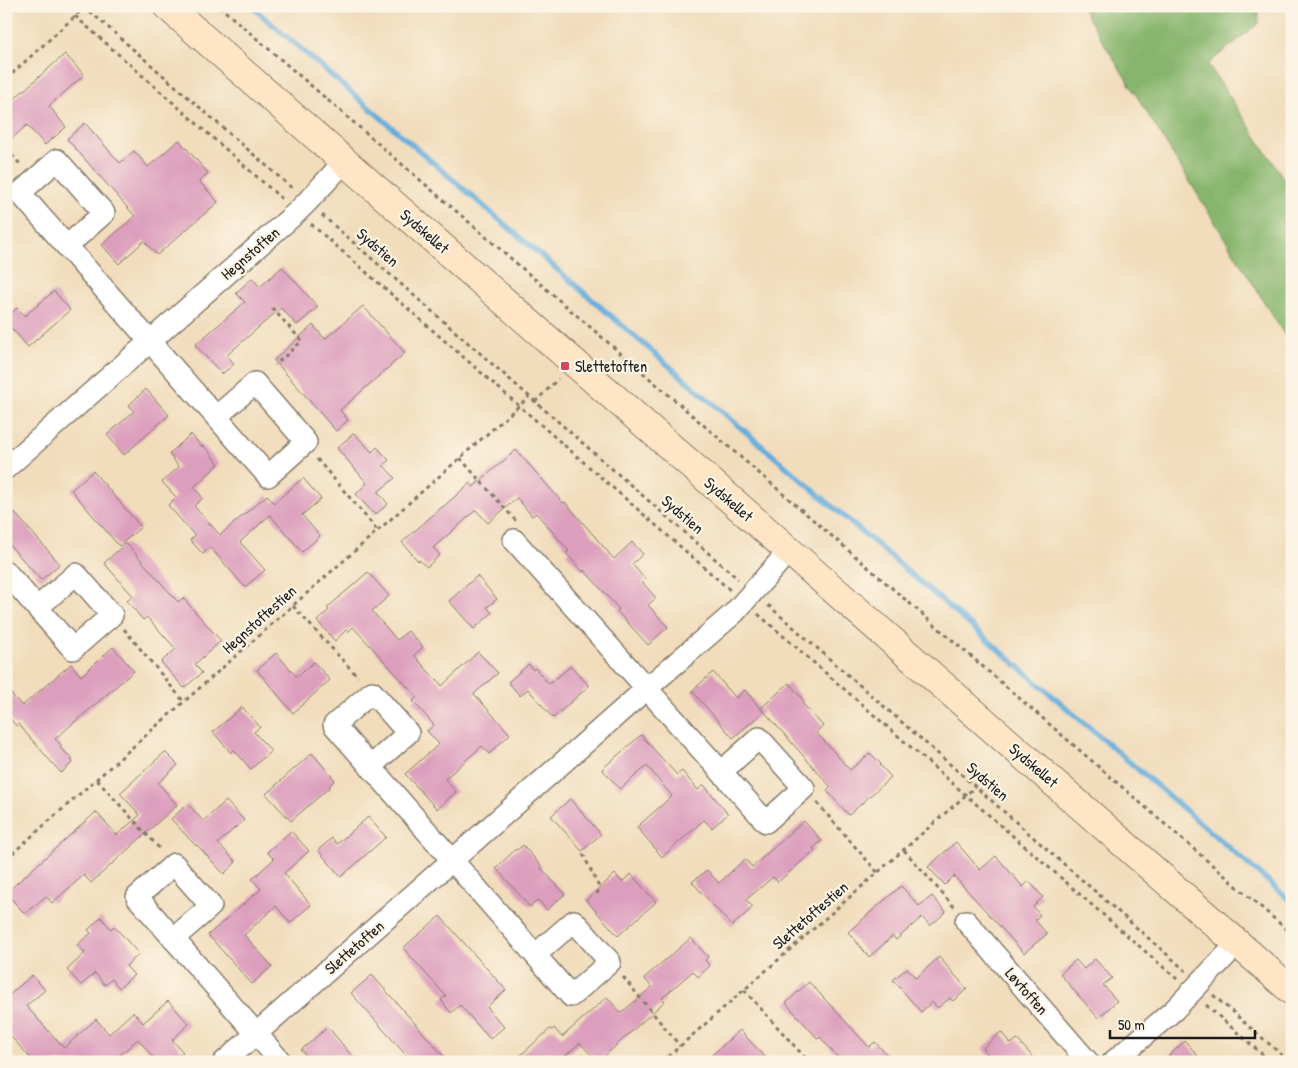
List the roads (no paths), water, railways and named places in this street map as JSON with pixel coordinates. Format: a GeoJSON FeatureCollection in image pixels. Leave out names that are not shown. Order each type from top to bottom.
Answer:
{"type":"FeatureCollection","features":[{"type":"Feature","properties":{"kind":"street","name":"Sydskellet"},"geometry":{"type":"LineString","coordinates":[[167,6],[1292,991]]}},
{"type":"Feature","properties":{"kind":"street","name":"Hegnstoften"},"geometry":{"type":"LineString","coordinates":[[6,468],[302,207],[345,161]]}},
{"type":"Feature","properties":{"kind":"street"},"geometry":{"type":"LineString","coordinates":[[67,246],[216,417],[268,476],[306,442],[255,383],[216,417]]}},
{"type":"Feature","properties":{"kind":"street"},"geometry":{"type":"LineString","coordinates":[[514,540],[646,689],[766,822],[804,788],[759,738],[721,772]]}},
{"type":"Feature","properties":{"kind":"street","name":"Slettetoften"},"geometry":{"type":"LineString","coordinates":[[224,1062],[734,613],[789,551]]}},
{"type":"Feature","properties":{"kind":"street"},"geometry":{"type":"LineString","coordinates":[[6,572],[37,608],[73,649],[112,615],[76,574],[37,608]]}},
{"type":"Feature","properties":{"kind":"street"},"geometry":{"type":"LineString","coordinates":[[370,767],[408,734],[372,692],[334,725],[370,767],[535,955],[572,996],[610,962],[574,921],[535,955]]}},
{"type":"Feature","properties":{"kind":"street"},"geometry":{"type":"LineString","coordinates":[[173,939],[211,906],[174,864],[137,897],[173,939],[281,1062]]}},
{"type":"Feature","properties":{"kind":"street","name":"Løvtoften"},"geometry":{"type":"LineString","coordinates":[[966,921],[1088,1062]]}},
{"type":"Feature","properties":{"kind":"street"},"geometry":{"type":"LineString","coordinates":[[1113,1062],[1174,1010],[1238,943]]}},
{"type":"Feature","properties":{"kind":"waterway"},"geometry":{"type":"LineString","coordinates":[[251,6],[1292,902]]}},
{"type":"Feature","properties":{"kind":"place","name":"Slettetoften"},"geometry":{"type":"Point","coordinates":[565,366]}}]}
